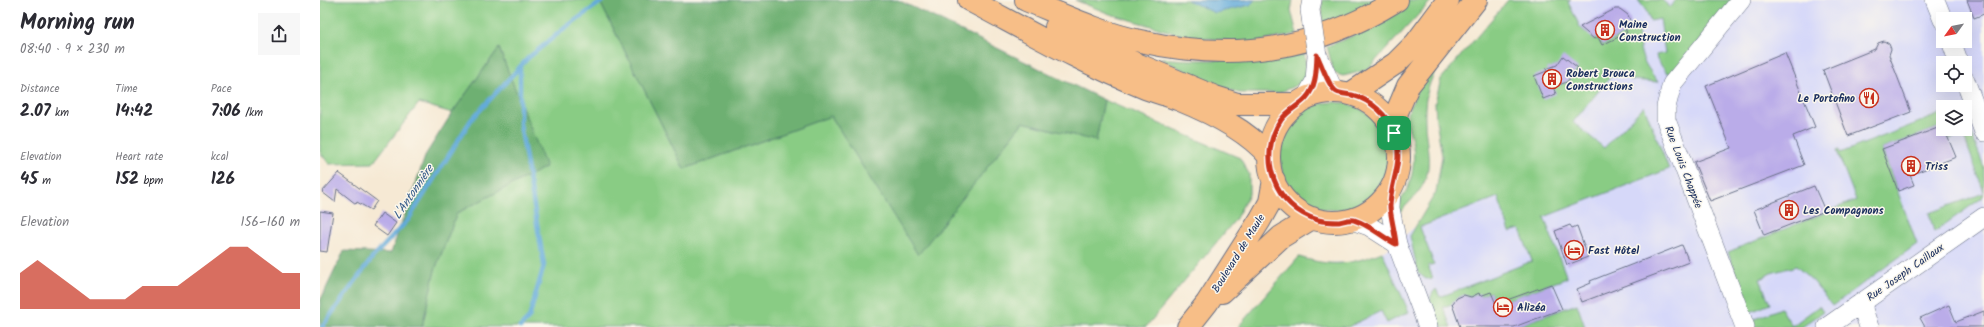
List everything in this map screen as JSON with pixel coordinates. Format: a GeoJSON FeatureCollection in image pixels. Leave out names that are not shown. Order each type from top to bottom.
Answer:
{"type":"FeatureCollection","features":[{"type":"Feature","properties":{"kind":"main road"},"geometry":{"type":"LineString","coordinates":[[970,0],[1048,42],[1143,87],[1181,100],[1223,121],[1258,142],[1269,156]]}},
{"type":"Feature","properties":{"kind":"main road"},"geometry":{"type":"LineString","coordinates":[[997,0],[1127,60],[1215,97],[1237,104],[1301,101],[1324,93],[1344,93],[1361,98],[1377,108],[1388,122],[1398,145],[1399,164],[1391,188],[1384,199],[1375,208],[1352,220],[1332,222],[1312,218],[1298,211],[1286,201],[1274,180],[1269,156],[1271,141],[1285,114],[1301,101]]}},
{"type":"Feature","properties":{"kind":"main road"},"geometry":{"type":"LineString","coordinates":[[1026,0],[1103,31],[1139,41],[1195,51],[1252,50],[1283,47],[1305,42],[1357,23],[1396,0]]}},
{"type":"Feature","properties":{"kind":"main road"},"geometry":{"type":"LineString","coordinates":[[1344,93],[1396,63],[1416,43],[1448,0]]}},
{"type":"Feature","properties":{"kind":"main road"},"geometry":{"type":"LineString","coordinates":[[1394,133],[1397,112],[1408,86],[1476,0]]}},
{"type":"Feature","properties":{"kind":"main road","name":"Boulevard de Maule"},"geometry":{"type":"LineString","coordinates":[[1188,327],[1207,303],[1260,220],[1270,202],[1274,180]]}},
{"type":"Feature","properties":{"kind":"main road","name":"Boulevard de Maule"},"geometry":{"type":"LineString","coordinates":[[1207,303],[1226,289],[1281,237],[1312,218]]}},
{"type":"Feature","properties":{"kind":"street"},"geometry":{"type":"LineString","coordinates":[[1301,101],[1315,81],[1317,55],[1310,10],[1312,0]]}},
{"type":"Feature","properties":{"kind":"street","name":"Rue Louis Chappée"},"geometry":{"type":"LineString","coordinates":[[1741,0],[1672,84],[1666,107],[1666,120],[1745,327]]}},
{"type":"Feature","properties":{"kind":"street"},"geometry":{"type":"LineString","coordinates":[[1936,0],[1940,12]]}},
{"type":"Feature","properties":{"kind":"street"},"geometry":{"type":"LineString","coordinates":[[1317,55],[1331,84],[1344,93]]}},
{"type":"Feature","properties":{"kind":"street"},"geometry":{"type":"LineString","coordinates":[[1969,92],[1984,132]]}},
{"type":"Feature","properties":{"kind":"street"},"geometry":{"type":"LineString","coordinates":[[1391,188],[1390,208],[1396,244],[1428,327]]}},
{"type":"Feature","properties":{"kind":"street","name":"Rue Joseph Caillaux"},"geometry":{"type":"LineString","coordinates":[[1827,327],[1984,218]]}},
{"type":"Feature","properties":{"kind":"street"},"geometry":{"type":"LineString","coordinates":[[1352,220],[1369,226],[1396,244]]}},
{"type":"Feature","properties":{"kind":"street"},"geometry":{"type":"LineString","coordinates":[[1861,303],[1869,327]]}},
{"type":"Feature","properties":{"kind":"shaded area"},"geometry":{"type":"Polygon","coordinates":[[[1508,0],[1984,0],[1984,327],[1238,327],[1299,257],[1321,263],[1357,262],[1391,248],[1418,224],[1436,192],[1442,156],[1436,120],[1437,96],[1508,0]]]}},
{"type":"Feature","properties":{"kind":"green space"},"geometry":{"type":"Polygon","coordinates":[[[320,0],[599,0],[684,169],[831,116],[918,254],[1023,122],[1096,141],[1104,100],[1240,158],[1249,174],[1249,194],[1235,220],[1146,327],[422,327],[435,270],[457,213],[545,167],[499,48],[452,113],[419,103],[373,163],[329,164],[320,152],[320,0]]]}},
{"type":"Feature","properties":{"kind":"green space"},"geometry":{"type":"Polygon","coordinates":[[[599,0],[898,0],[1104,100],[1096,141],[1023,122],[918,255],[831,116],[684,169],[599,0]]]}},
{"type":"Feature","properties":{"kind":"green space"},"geometry":{"type":"Polygon","coordinates":[[[1075,0],[1293,0],[1291,10],[1297,34],[1252,43],[1185,36],[1110,14],[1075,0]]]}},
{"type":"Feature","properties":{"kind":"green space"},"geometry":{"type":"Polygon","coordinates":[[[1322,0],[1377,0],[1362,10],[1323,24],[1322,0]]]}},
{"type":"Feature","properties":{"kind":"green space"},"geometry":{"type":"Polygon","coordinates":[[[1410,0],[1432,0],[1367,70],[1343,76],[1334,73],[1327,46],[1370,27],[1410,0]]]}},
{"type":"Feature","properties":{"kind":"green space"},"geometry":{"type":"Polygon","coordinates":[[[1508,0],[1571,0],[1568,2],[1580,27],[1594,39],[1598,37],[1602,45],[1638,28],[1642,57],[1658,82],[1631,80],[1616,70],[1573,122],[1604,148],[1644,106],[1669,169],[1544,217],[1567,278],[1496,304],[1491,292],[1480,296],[1479,294],[1471,297],[1464,295],[1457,298],[1452,304],[1443,307],[1451,327],[1439,327],[1430,302],[1432,293],[1436,289],[1440,297],[1532,261],[1520,229],[1510,232],[1498,197],[1420,227],[1434,264],[1428,266],[1433,278],[1426,279],[1418,273],[1410,236],[1436,192],[1442,156],[1436,120],[1435,103],[1441,79],[1508,0]]]}},
{"type":"Feature","properties":{"kind":"green space"},"geometry":{"type":"Polygon","coordinates":[[[1638,0],[1662,0],[1670,7],[1676,0],[1734,0],[1674,73],[1667,73],[1657,60],[1656,55],[1665,53],[1660,19],[1650,21],[1647,12],[1638,0]]]}},
{"type":"Feature","properties":{"kind":"green space"},"geometry":{"type":"Polygon","coordinates":[[[499,48],[546,167],[457,213],[435,270],[422,327],[320,327],[320,301],[344,251],[391,253],[426,154],[452,113],[499,48]]]}},
{"type":"Feature","properties":{"kind":"green space"},"geometry":{"type":"Polygon","coordinates":[[[1304,52],[1307,73],[1304,82],[1278,93],[1239,93],[1206,81],[1159,58],[1215,60],[1304,52]]]}},
{"type":"Feature","properties":{"kind":"green space"},"geometry":{"type":"Polygon","coordinates":[[[1436,70],[1428,88],[1425,108],[1425,128],[1428,154],[1427,174],[1419,191],[1398,214],[1397,207],[1409,185],[1414,159],[1413,143],[1405,121],[1419,85],[1436,70]]]}},
{"type":"Feature","properties":{"kind":"green space"},"geometry":{"type":"Polygon","coordinates":[[[1334,102],[1355,106],[1372,118],[1384,135],[1388,156],[1384,177],[1372,194],[1355,206],[1334,210],[1313,206],[1296,194],[1284,177],[1280,156],[1284,135],[1296,118],[1313,106],[1334,102]]]}},
{"type":"Feature","properties":{"kind":"green space"},"geometry":{"type":"Polygon","coordinates":[[[1936,116],[1936,129],[1882,149],[1917,244],[1832,306],[1814,282],[1796,266],[1771,273],[1760,279],[1770,304],[1748,313],[1728,252],[1856,200],[1837,151],[1839,150],[1840,153],[1936,116]]]}},
{"type":"Feature","properties":{"kind":"green space"},"geometry":{"type":"Polygon","coordinates":[[[1972,135],[1984,167],[1984,192],[1964,136],[1972,135]]]}},
{"type":"Feature","properties":{"kind":"green space"},"geometry":{"type":"Polygon","coordinates":[[[1948,136],[1957,136],[1949,139],[1948,136]]]}},
{"type":"Feature","properties":{"kind":"green space"},"geometry":{"type":"Polygon","coordinates":[[[1984,193],[1982,198],[1934,232],[1929,213],[1984,193]]]}},
{"type":"Feature","properties":{"kind":"green space"},"geometry":{"type":"Polygon","coordinates":[[[1382,252],[1409,312],[1387,323],[1381,311],[1348,327],[1238,327],[1299,257],[1322,262],[1341,263],[1360,260],[1382,252]]]}},
{"type":"Feature","properties":{"kind":"green space"},"geometry":{"type":"Polygon","coordinates":[[[1577,304],[1585,327],[1514,327],[1577,304]]]}},
{"type":"Feature","properties":{"kind":"green space"},"geometry":{"type":"Polygon","coordinates":[[[1819,306],[1823,312],[1802,327],[1753,327],[1750,321],[1781,308],[1792,326],[1819,306]]]}},
{"type":"Feature","properties":{"kind":"water"},"geometry":{"type":"Polygon","coordinates":[[[1187,0],[1255,0],[1250,5],[1215,13],[1187,0]]]}},
{"type":"Feature","properties":{"kind":"building"},"geometry":{"type":"Polygon","coordinates":[[[1967,0],[1984,0],[1984,14],[1974,18],[1967,0]]]}},
{"type":"Feature","properties":{"kind":"building","name":"Maine Construction"},"geometry":{"type":"Polygon","coordinates":[[[1615,9],[1620,9],[1628,15],[1631,23],[1624,26],[1627,33],[1602,45],[1598,37],[1594,39],[1580,27],[1615,9]]]}},
{"type":"Feature","properties":{"kind":"building","name":"Le Portofino"},"geometry":{"type":"Polygon","coordinates":[[[1884,41],[1889,44],[1891,49],[1889,55],[1911,112],[1848,136],[1823,70],[1875,49],[1878,43],[1884,41]]]}},
{"type":"Feature","properties":{"kind":"building"},"geometry":{"type":"Polygon","coordinates":[[[1785,53],[1815,127],[1793,136],[1804,165],[1710,201],[1694,162],[1731,148],[1706,86],[1785,53]]]}},
{"type":"Feature","properties":{"kind":"building","name":"Robert Brouca Constructions"},"geometry":{"type":"Polygon","coordinates":[[[1563,56],[1578,68],[1567,82],[1553,87],[1556,94],[1543,99],[1534,76],[1557,65],[1563,56]]]}},
{"type":"Feature","properties":{"kind":"building","name":"Triss"},"geometry":{"type":"Polygon","coordinates":[[[1936,129],[1936,136],[1947,136],[1956,157],[1910,175],[1914,185],[1898,191],[1882,149],[1936,129]]]}},
{"type":"Feature","properties":{"kind":"building"},"geometry":{"type":"Polygon","coordinates":[[[339,173],[377,201],[371,210],[357,202],[356,204],[337,189],[335,202],[322,192],[339,173]]]}},
{"type":"Feature","properties":{"kind":"building","name":"Les Compagnons"},"geometry":{"type":"Polygon","coordinates":[[[1814,186],[1825,211],[1764,235],[1754,210],[1814,186]]]}},
{"type":"Feature","properties":{"kind":"building"},"geometry":{"type":"Polygon","coordinates":[[[320,211],[333,213],[327,252],[320,251],[320,211]]]}},
{"type":"Feature","properties":{"kind":"building"},"geometry":{"type":"Polygon","coordinates":[[[382,213],[396,223],[387,236],[373,226],[382,213]]]}},
{"type":"Feature","properties":{"kind":"building","name":"Fast Hôtel"},"geometry":{"type":"Polygon","coordinates":[[[1570,225],[1572,228],[1577,226],[1588,257],[1567,265],[1555,231],[1570,225]]]}},
{"type":"Feature","properties":{"kind":"building"},"geometry":{"type":"Polygon","coordinates":[[[1682,245],[1689,262],[1582,302],[1577,289],[1591,283],[1590,281],[1682,245]]]}},
{"type":"Feature","properties":{"kind":"building","name":"Alizéa"},"geometry":{"type":"Polygon","coordinates":[[[1551,284],[1562,309],[1514,327],[1460,327],[1452,304],[1457,298],[1464,295],[1471,297],[1479,293],[1480,296],[1491,292],[1496,304],[1551,284]]]}},
{"type":"Feature","properties":{"kind":"building"},"geometry":{"type":"Polygon","coordinates":[[[1949,305],[1956,322],[1984,311],[1984,327],[1925,327],[1920,318],[1949,305]]]}},
{"type":"Feature","properties":{"kind":"waterway","name":"L'Antonnière"},"geometry":{"type":"LineString","coordinates":[[322,327],[373,257],[408,220],[471,120],[528,58],[566,27],[604,0]]}},
{"type":"Feature","properties":{"kind":"waterway","name":"L'Antonnière"},"geometry":{"type":"LineString","coordinates":[[520,67],[520,124],[544,265],[529,318],[520,327]]}},
{"type":"Feature","properties":{"kind":"place","name":"Maine Construction"},"geometry":{"type":"Point","coordinates":[1605,30]}},
{"type":"Feature","properties":{"kind":"place","name":"Robert Brouca Constructions"},"geometry":{"type":"Point","coordinates":[1552,79]}},
{"type":"Feature","properties":{"kind":"place","name":"Le Portofino"},"geometry":{"type":"Point","coordinates":[1869,98]}},
{"type":"Feature","properties":{"kind":"place","name":"Triss"},"geometry":{"type":"Point","coordinates":[1911,166]}},
{"type":"Feature","properties":{"kind":"place","name":"Les Compagnons"},"geometry":{"type":"Point","coordinates":[1789,210]}},
{"type":"Feature","properties":{"kind":"place","name":"Fast Hôtel"},"geometry":{"type":"Point","coordinates":[1574,250]}},
{"type":"Feature","properties":{"kind":"place","name":"Alizéa"},"geometry":{"type":"Point","coordinates":[1503,307]}},
{"type":"Feature","properties":{"kind":"route"},"geometry":{"type":"LineString","coordinates":[[1317,55],[1331,84],[1337,92],[1356,96],[1372,104],[1385,117],[1394,133],[1398,145],[1399,164],[1391,188],[1390,208],[1396,232],[1396,244],[1369,226],[1359,222],[1352,220],[1332,222],[1319,220],[1298,211],[1286,201],[1281,194],[1271,172],[1269,156],[1271,141],[1285,114],[1305,99],[1311,89],[1315,81],[1317,55]]}}]}
